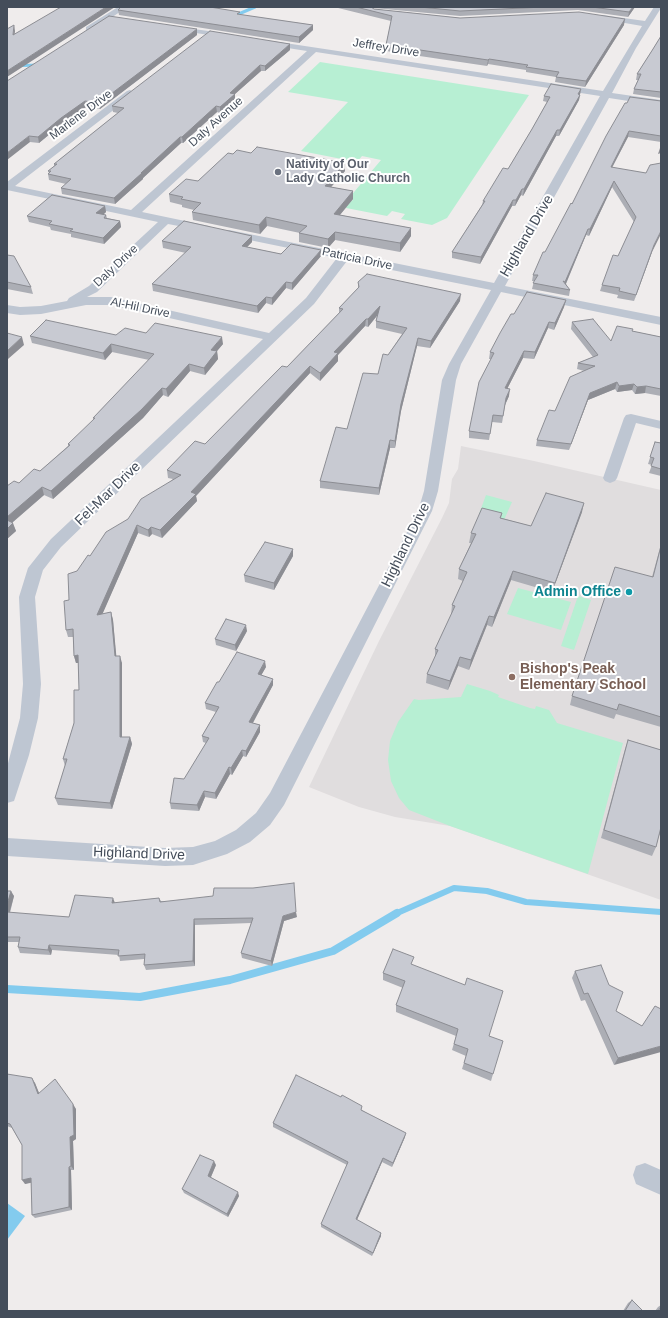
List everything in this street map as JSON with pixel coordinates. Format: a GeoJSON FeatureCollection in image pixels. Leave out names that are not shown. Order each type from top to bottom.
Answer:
{"type":"FeatureCollection","features":[{"type":"Feature","properties":{"kind":"street"},"geometry":{"type":"LineString","coordinates":[[80,35],[123,7]]}},
{"type":"Feature","properties":{"kind":"street","name":"Highland Drive"},"geometry":{"type":"LineString","coordinates":[[7,847],[165,857],[193,856],[220,848],[243,836],[263,819],[277,799],[425,511],[431,491],[449,380],[455,364],[632,48],[658,7]]}},
{"type":"Feature","properties":{"kind":"street"},"geometry":{"type":"LineString","coordinates":[[592,16],[648,24]]}},
{"type":"Feature","properties":{"kind":"street"},"geometry":{"type":"LineString","coordinates":[[107,17],[122,20]]}},
{"type":"Feature","properties":{"kind":"street"},"geometry":{"type":"LineString","coordinates":[[168,27],[238,38]]}},
{"type":"Feature","properties":{"kind":"street"},"geometry":{"type":"LineString","coordinates":[[196,43],[208,33]]}},
{"type":"Feature","properties":{"kind":"street","name":"Jeffrey Drive"},"geometry":{"type":"LineString","coordinates":[[261,41],[661,103]]}},
{"type":"Feature","properties":{"kind":"street","name":"Daly Avenue"},"geometry":{"type":"LineString","coordinates":[[134,213],[314,49]]}},
{"type":"Feature","properties":{"kind":"street","name":"Marlene Drive"},"geometry":{"type":"LineString","coordinates":[[7,187],[139,86]]}},
{"type":"Feature","properties":{"kind":"street","name":"Patricia Drive"},"geometry":{"type":"LineString","coordinates":[[7,187],[661,321]]}},
{"type":"Feature","properties":{"kind":"street","name":"Daly Drive"},"geometry":{"type":"LineString","coordinates":[[62,306],[80,298],[93,289],[166,220]]}},
{"type":"Feature","properties":{"kind":"street","name":"Fel-Mar Drive"},"geometry":{"type":"LineString","coordinates":[[7,795],[20,755],[29,718],[32,684],[27,596],[36,568],[56,543],[310,301],[345,256]]}},
{"type":"Feature","properties":{"kind":"street","name":"Al-Hil Drive"},"geometry":{"type":"LineString","coordinates":[[7,309],[20,311],[41,310],[86,301],[111,301],[272,337]]}},
{"type":"Feature","properties":{"kind":"street"},"geometry":{"type":"LineString","coordinates":[[610,478],[631,418],[661,425]]}},
{"type":"Feature","properties":{"kind":"shaded area","name":"Bishop's Peak Elementary School"},"geometry":{"type":"Polygon","coordinates":[[[461,446],[661,490],[661,900],[450,826],[395,817],[359,807],[309,787],[379,641],[449,503],[452,479],[458,469],[461,446]]]}},
{"type":"Feature","properties":{"kind":"green space"},"geometry":{"type":"Polygon","coordinates":[[[320,62],[529,95],[447,218],[432,225],[401,219],[405,214],[392,211],[387,216],[341,207],[348,200],[352,201],[353,199],[349,198],[381,160],[362,156],[357,162],[301,151],[348,102],[288,92],[320,62]]]}},
{"type":"Feature","properties":{"kind":"green space"},"geometry":{"type":"Polygon","coordinates":[[[486,495],[512,502],[504,520],[479,514],[486,495]]]}},
{"type":"Feature","properties":{"kind":"green space"},"geometry":{"type":"Polygon","coordinates":[[[518,588],[571,602],[561,630],[507,614],[518,588]]]}},
{"type":"Feature","properties":{"kind":"green space"},"geometry":{"type":"Polygon","coordinates":[[[578,596],[591,600],[574,650],[561,646],[578,596]]]}},
{"type":"Feature","properties":{"kind":"green space"},"geometry":{"type":"Polygon","coordinates":[[[467,684],[490,691],[499,695],[498,697],[530,708],[535,709],[536,706],[549,710],[557,723],[623,743],[588,874],[450,826],[409,810],[399,798],[391,781],[388,760],[390,741],[398,722],[414,699],[419,700],[461,697],[467,684]]]}},
{"type":"Feature","properties":{"kind":"water"},"geometry":{"type":"Polygon","coordinates":[[[7,1203],[25,1216],[7,1240],[7,1203]]]}},
{"type":"Feature","properties":{"kind":"building"},"geometry":{"type":"Polygon","coordinates":[[[61,7],[106,7],[7,71],[7,29],[14,25],[13,35],[61,7]]]}},
{"type":"Feature","properties":{"kind":"building"},"geometry":{"type":"Polygon","coordinates":[[[121,7],[210,7],[240,12],[237,14],[313,25],[299,37],[118,10],[121,7]]]}},
{"type":"Feature","properties":{"kind":"building"},"geometry":{"type":"Polygon","coordinates":[[[356,7],[371,7],[374,9],[460,18],[579,12],[625,19],[586,81],[556,77],[559,72],[526,67],[528,65],[386,45],[392,16],[356,7]]]}},
{"type":"Feature","properties":{"kind":"building"},"geometry":{"type":"Polygon","coordinates":[[[420,7],[544,7],[460,11],[420,7]]]}},
{"type":"Feature","properties":{"kind":"building"},"geometry":{"type":"Polygon","coordinates":[[[592,7],[633,7],[629,12],[592,7]]]}},
{"type":"Feature","properties":{"kind":"building"},"geometry":{"type":"Polygon","coordinates":[[[109,16],[197,29],[99,103],[85,101],[38,137],[29,136],[7,153],[7,81],[109,16]]]}},
{"type":"Feature","properties":{"kind":"building"},"geometry":{"type":"Polygon","coordinates":[[[210,31],[290,44],[265,66],[260,65],[230,93],[235,94],[220,107],[216,106],[114,198],[61,188],[71,179],[48,174],[51,171],[48,171],[57,164],[54,164],[124,108],[112,106],[210,31]]]}},
{"type":"Feature","properties":{"kind":"building"},"geometry":{"type":"Polygon","coordinates":[[[661,36],[661,92],[634,89],[641,74],[637,74],[661,36]]]}},
{"type":"Feature","properties":{"kind":"building"},"geometry":{"type":"Polygon","coordinates":[[[551,84],[581,89],[578,94],[580,95],[560,130],[557,130],[524,189],[522,189],[516,200],[513,200],[481,257],[452,252],[485,201],[483,201],[503,168],[508,169],[532,129],[550,97],[544,96],[551,84]]]}},
{"type":"Feature","properties":{"kind":"building"},"geometry":{"type":"Polygon","coordinates":[[[630,97],[661,101],[661,136],[629,131],[611,167],[646,173],[650,165],[661,163],[661,231],[654,245],[636,295],[619,291],[620,288],[602,285],[613,255],[618,256],[636,217],[614,181],[590,229],[588,229],[565,282],[563,281],[570,290],[533,283],[538,275],[533,275],[543,252],[545,252],[571,203],[572,204],[606,136],[630,97]]]}},
{"type":"Feature","properties":{"kind":"building"},"geometry":{"type":"Polygon","coordinates":[[[257,147],[345,163],[325,186],[353,191],[334,214],[411,228],[400,243],[335,232],[328,239],[299,233],[307,226],[266,217],[259,225],[192,212],[201,203],[181,199],[183,197],[169,194],[186,179],[198,181],[228,153],[233,154],[237,150],[251,153],[257,147]]]}},
{"type":"Feature","properties":{"kind":"building"},"geometry":{"type":"Polygon","coordinates":[[[52,195],[105,206],[96,213],[106,215],[104,218],[120,221],[103,238],[70,231],[73,229],[49,224],[52,221],[27,216],[52,195]]]}},
{"type":"Feature","properties":{"kind":"building"},"geometry":{"type":"Polygon","coordinates":[[[184,221],[252,236],[242,246],[281,254],[291,244],[321,250],[292,283],[286,282],[272,298],[266,297],[257,306],[152,284],[191,247],[162,241],[184,221]]]}},
{"type":"Feature","properties":{"kind":"building"},"geometry":{"type":"Polygon","coordinates":[[[7,255],[14,256],[31,287],[7,282],[7,255]]]}},
{"type":"Feature","properties":{"kind":"building"},"geometry":{"type":"Polygon","coordinates":[[[367,274],[461,294],[431,341],[418,338],[401,404],[395,441],[390,440],[379,488],[320,481],[336,427],[347,429],[363,373],[378,374],[383,354],[388,355],[407,328],[376,321],[380,306],[334,352],[338,353],[320,373],[310,366],[191,492],[196,494],[160,530],[151,527],[148,530],[137,525],[97,615],[111,612],[115,656],[120,656],[120,737],[130,737],[110,803],[55,798],[67,759],[63,759],[74,723],[74,690],[79,690],[78,655],[74,656],[73,629],[66,630],[64,601],[69,600],[68,574],[77,571],[88,555],[90,556],[106,532],[128,519],[141,499],[181,475],[167,470],[195,441],[205,444],[282,366],[287,367],[343,309],[339,308],[359,287],[358,282],[367,274]]]}},
{"type":"Feature","properties":{"kind":"building"},"geometry":{"type":"Polygon","coordinates":[[[527,292],[566,300],[555,323],[549,322],[535,352],[524,351],[505,388],[510,389],[506,398],[503,416],[493,415],[490,434],[469,431],[479,382],[494,353],[490,352],[511,314],[514,314],[527,292]]]}},
{"type":"Feature","properties":{"kind":"building"},"geometry":{"type":"Polygon","coordinates":[[[593,319],[611,341],[617,326],[633,329],[632,331],[661,337],[661,389],[646,386],[637,387],[634,384],[619,386],[617,382],[590,393],[571,444],[537,440],[549,410],[555,411],[570,377],[595,366],[578,363],[598,355],[572,322],[593,319]]]}},
{"type":"Feature","properties":{"kind":"building"},"geometry":{"type":"Polygon","coordinates":[[[46,320],[116,335],[125,328],[146,333],[155,323],[222,337],[211,350],[217,351],[204,368],[189,364],[166,389],[162,388],[141,410],[51,491],[42,487],[7,517],[7,486],[14,481],[19,483],[34,469],[40,471],[70,445],[68,444],[95,418],[93,418],[154,354],[111,344],[103,353],[30,336],[46,320]]]}},
{"type":"Feature","properties":{"kind":"building"},"geometry":{"type":"Polygon","coordinates":[[[7,333],[22,337],[7,351],[7,333]]]}},
{"type":"Feature","properties":{"kind":"building"},"geometry":{"type":"Polygon","coordinates":[[[655,442],[661,443],[661,469],[651,466],[654,458],[650,457],[655,442]]]}},
{"type":"Feature","properties":{"kind":"building"},"geometry":{"type":"Polygon","coordinates":[[[546,493],[584,503],[555,583],[513,571],[494,617],[489,616],[471,660],[460,657],[450,681],[427,674],[438,650],[435,649],[455,606],[452,605],[467,572],[459,569],[476,534],[471,533],[482,508],[502,513],[500,518],[531,526],[546,493]]]}},
{"type":"Feature","properties":{"kind":"building"},"geometry":{"type":"Polygon","coordinates":[[[7,520],[13,523],[7,529],[7,520]]]}},
{"type":"Feature","properties":{"kind":"building"},"geometry":{"type":"Polygon","coordinates":[[[265,542],[293,549],[274,583],[244,575],[265,542]]]}},
{"type":"Feature","properties":{"kind":"building"},"geometry":{"type":"Polygon","coordinates":[[[661,546],[661,717],[619,704],[617,710],[572,696],[615,567],[653,577],[661,546]]]}},
{"type":"Feature","properties":{"kind":"building"},"geometry":{"type":"Polygon","coordinates":[[[226,619],[246,625],[235,645],[215,639],[226,619]]]}},
{"type":"Feature","properties":{"kind":"building"},"geometry":{"type":"Polygon","coordinates":[[[237,652],[265,661],[258,674],[273,679],[249,722],[260,725],[246,751],[242,750],[231,768],[229,767],[215,793],[204,791],[197,805],[170,803],[174,778],[184,779],[209,738],[202,736],[219,707],[205,703],[237,652]]]}},
{"type":"Feature","properties":{"kind":"building"},"geometry":{"type":"Polygon","coordinates":[[[628,740],[661,750],[661,827],[656,847],[604,830],[628,740]]]}},
{"type":"Feature","properties":{"kind":"building"},"geometry":{"type":"Polygon","coordinates":[[[294,883],[296,912],[283,916],[271,961],[241,953],[253,918],[194,919],[193,961],[144,965],[145,954],[118,956],[119,950],[49,945],[48,950],[18,947],[20,937],[7,937],[7,912],[69,917],[75,895],[113,898],[112,903],[159,898],[160,902],[213,896],[214,888],[253,888],[294,883]]]}},
{"type":"Feature","properties":{"kind":"building"},"geometry":{"type":"Polygon","coordinates":[[[7,891],[11,891],[7,905],[7,891]]]}},
{"type":"Feature","properties":{"kind":"building"},"geometry":{"type":"Polygon","coordinates":[[[393,949],[414,957],[411,964],[465,985],[467,978],[503,991],[489,1036],[503,1041],[493,1074],[464,1063],[468,1049],[454,1044],[458,1029],[396,1005],[405,981],[383,973],[393,949]]]}},
{"type":"Feature","properties":{"kind":"building"},"geometry":{"type":"Polygon","coordinates":[[[601,965],[609,985],[623,992],[616,1011],[642,1026],[655,1006],[661,1009],[661,1046],[618,1058],[588,993],[584,994],[575,971],[601,965]]]}},
{"type":"Feature","properties":{"kind":"building"},"geometry":{"type":"Polygon","coordinates":[[[7,1074],[32,1078],[38,1094],[55,1079],[73,1104],[74,1135],[70,1137],[71,1166],[69,1167],[69,1207],[32,1215],[31,1178],[22,1180],[22,1145],[10,1124],[7,1123],[7,1074]]]}},
{"type":"Feature","properties":{"kind":"building"},"geometry":{"type":"Polygon","coordinates":[[[296,1075],[341,1097],[342,1095],[362,1106],[361,1110],[406,1133],[393,1163],[383,1158],[356,1219],[381,1233],[373,1253],[321,1224],[348,1162],[273,1123],[296,1075]]]}},
{"type":"Feature","properties":{"kind":"building"},"geometry":{"type":"Polygon","coordinates":[[[200,1155],[214,1161],[208,1176],[238,1192],[227,1214],[182,1189],[200,1155]]]}},
{"type":"Feature","properties":{"kind":"building"},"geometry":{"type":"Polygon","coordinates":[[[632,1300],[643,1311],[625,1311],[632,1300]]]}},
{"type":"Feature","properties":{"kind":"waterway"},"geometry":{"type":"LineString","coordinates":[[234,16],[255,7]]}},
{"type":"Feature","properties":{"kind":"waterway"},"geometry":{"type":"LineString","coordinates":[[7,66],[39,65]]}},
{"type":"Feature","properties":{"kind":"waterway"},"geometry":{"type":"LineString","coordinates":[[396,913],[454,888],[487,891],[526,902],[661,912]]}},
{"type":"Feature","properties":{"kind":"waterway"},"geometry":{"type":"LineString","coordinates":[[7,989],[140,997],[230,980],[333,951],[396,913]]}},
{"type":"Feature","properties":{"kind":"place","name":"Nativity of Our Lady Catholic Church"},"geometry":{"type":"Point","coordinates":[278,172]}},
{"type":"Feature","properties":{"kind":"place","name":"Admin Office"},"geometry":{"type":"Point","coordinates":[629,592]}},
{"type":"Feature","properties":{"kind":"place","name":"Bishop's Peak Elementary School"},"geometry":{"type":"Point","coordinates":[512,677]}}]}
